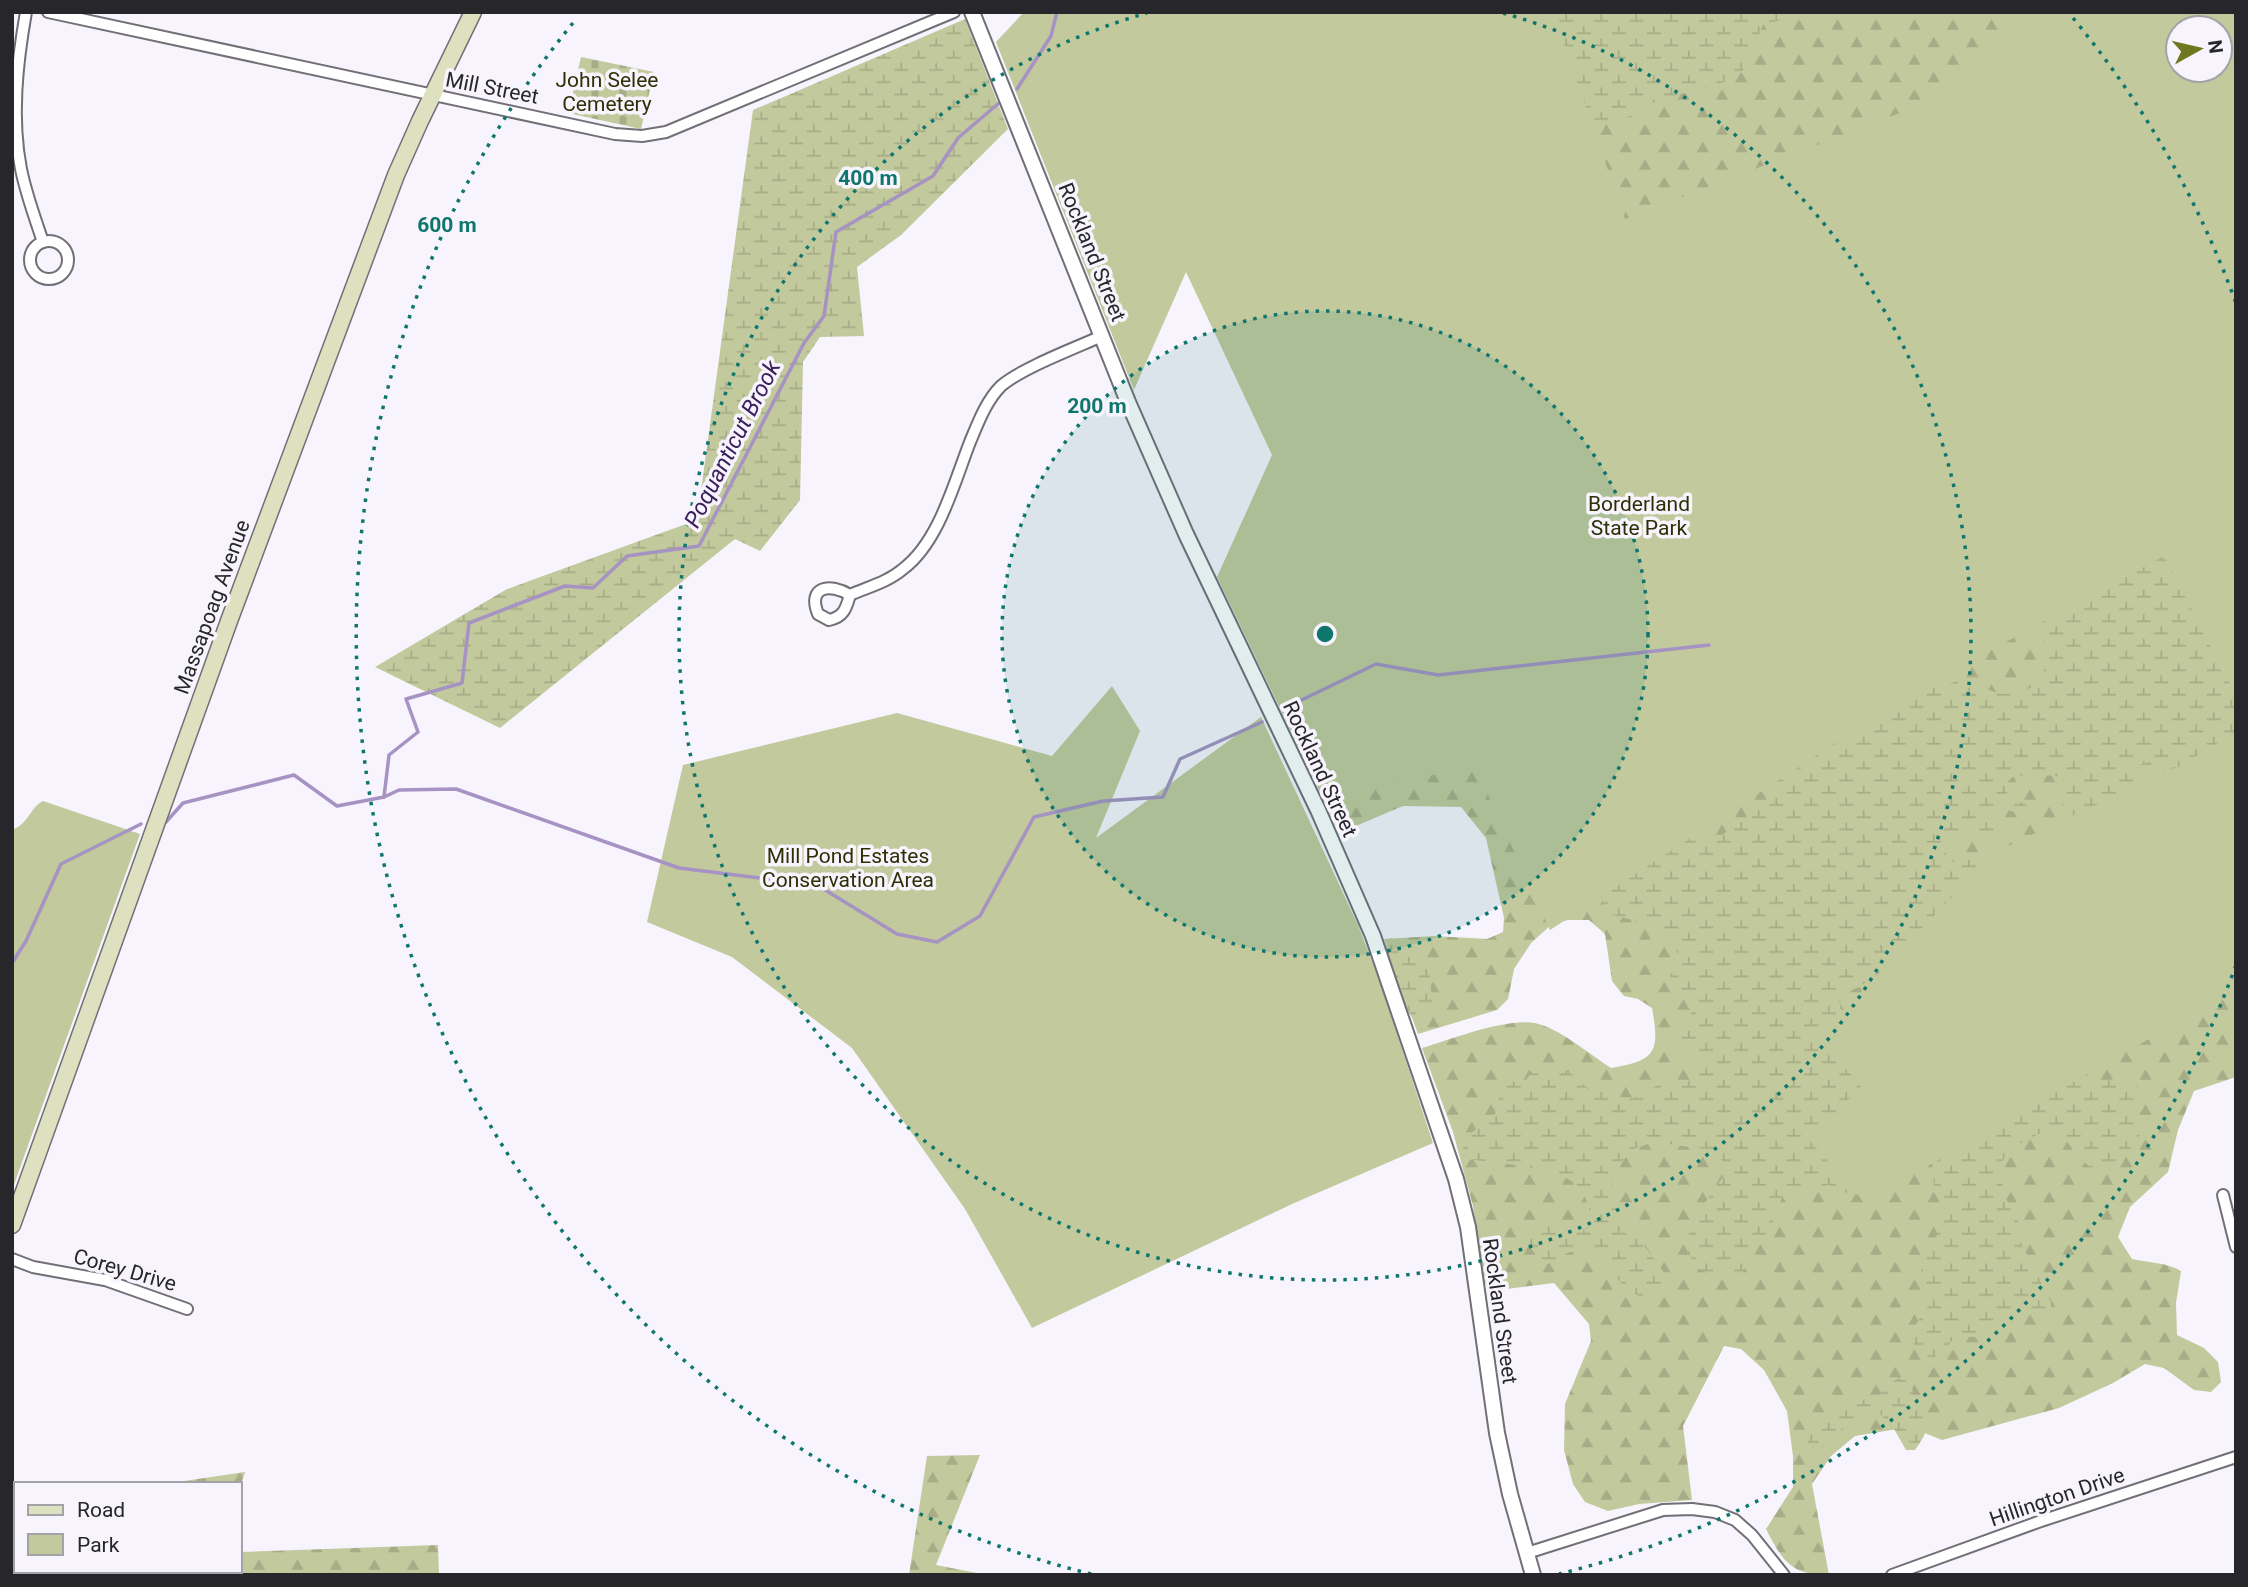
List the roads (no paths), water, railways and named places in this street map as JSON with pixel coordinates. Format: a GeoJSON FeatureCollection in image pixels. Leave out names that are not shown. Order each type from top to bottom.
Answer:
{"type":"FeatureCollection","features":[{"type":"Feature","properties":{"kind":"main road","name":"Massapoag Avenue"},"geometry":{"type":"LineString","coordinates":[[12,1225],[229,621],[396,175],[473,12]]}},
{"type":"Feature","properties":{"kind":"street"},"geometry":{"type":"LineString","coordinates":[[26,12],[17,75],[18,147],[27,194],[43,242]]}},
{"type":"Feature","properties":{"kind":"street","name":"Mill Street"},"geometry":{"type":"LineString","coordinates":[[48,12],[615,134],[666,132],[954,12]]}},
{"type":"Feature","properties":{"kind":"street","name":"Rockland Street"},"geometry":{"type":"LineString","coordinates":[[972,12],[1102,335],[1186,534],[1318,810],[1373,936],[1456,1179],[1468,1227],[1497,1433],[1532,1575]]}},
{"type":"Feature","properties":{"kind":"street"},"geometry":{"type":"LineString","coordinates":[[850,595],[884,582],[919,554],[942,513],[978,422],[990,399],[1002,386],[1017,375],[1102,335]]}},
{"type":"Feature","properties":{"kind":"street"},"geometry":{"type":"LineString","coordinates":[[2222,1195],[2236,1247]]}},
{"type":"Feature","properties":{"kind":"street","name":"Corey Drive"},"geometry":{"type":"LineString","coordinates":[[12,1259],[33,1267],[105,1280],[187,1309]]}},
{"type":"Feature","properties":{"kind":"street","name":"Hillington Drive"},"geometry":{"type":"LineString","coordinates":[[1892,1575],[2041,1521],[2236,1457]]}},
{"type":"Feature","properties":{"kind":"street"},"geometry":{"type":"LineString","coordinates":[[1527,1553],[1662,1510],[1692,1508],[1715,1512],[1735,1520],[1752,1535],[1784,1575]]}},
{"type":"Feature","properties":{"kind":"waterway","name":"Poquanticut Brook"},"geometry":{"type":"LineString","coordinates":[[1017,89],[1051,36],[1057,12]]}},
{"type":"Feature","properties":{"kind":"waterway","name":"Poquanticut Brook"},"geometry":{"type":"LineString","coordinates":[[384,797],[389,755],[418,732],[406,699],[462,683],[469,623],[565,586],[593,588],[627,556],[699,546],[804,343],[824,316],[836,232],[933,176],[958,138],[999,103]]}},
{"type":"Feature","properties":{"kind":"waterway"},"geometry":{"type":"LineString","coordinates":[[1285,708],[1376,664],[1438,675],[1709,645]]}},
{"type":"Feature","properties":{"kind":"waterway"},"geometry":{"type":"LineString","coordinates":[[166,822],[183,803],[294,775],[337,806],[384,797],[399,790],[456,789],[679,868],[817,885],[897,934],[937,942],[980,916],[1034,817],[1103,801],[1163,797],[1180,759],[1262,722]]}},
{"type":"Feature","properties":{"kind":"waterway","name":"Poquanticut Brook"},"geometry":{"type":"LineString","coordinates":[[12,963],[26,941],[61,864],[141,824]]}},
{"type":"Feature","properties":{"kind":"park label","name":"John Selee Cemetery"},"geometry":{"type":"Point","coordinates":[607,92]}},
{"type":"Feature","properties":{"kind":"park label","name":"Borderland State Park"},"geometry":{"type":"Point","coordinates":[1639,516]}},
{"type":"Feature","properties":{"kind":"park label","name":"Mill Pond Estates Conservation Area"},"geometry":{"type":"Point","coordinates":[848,868]}}]}
